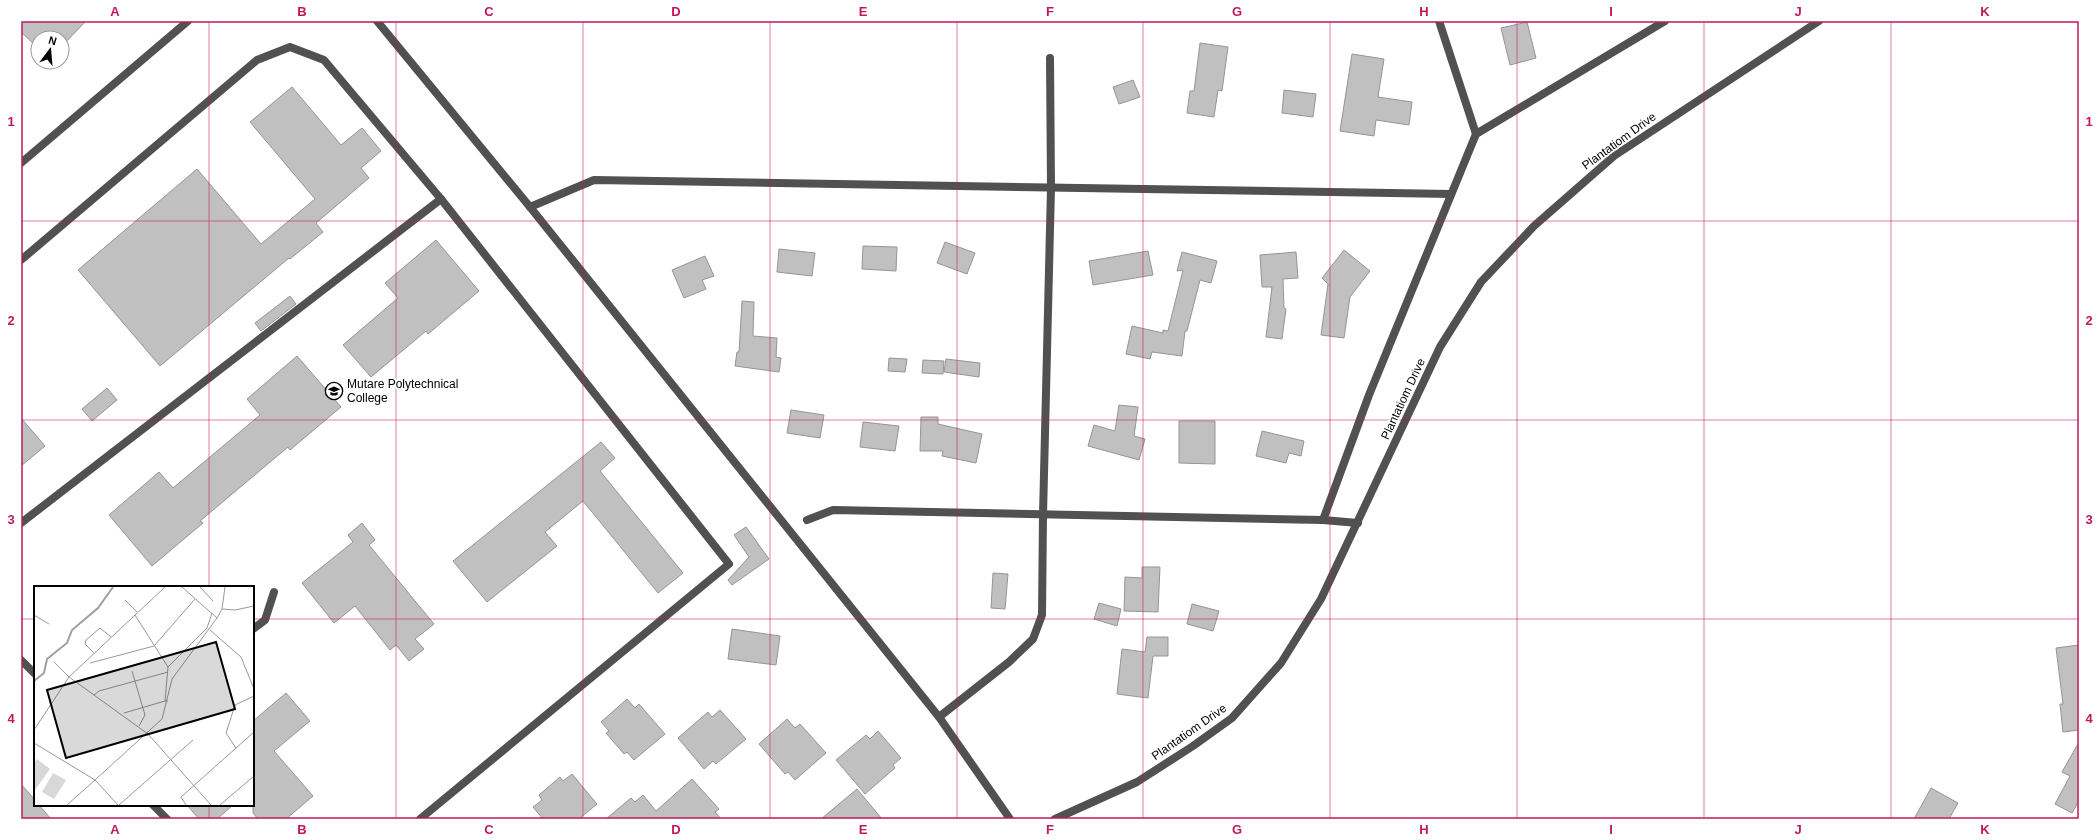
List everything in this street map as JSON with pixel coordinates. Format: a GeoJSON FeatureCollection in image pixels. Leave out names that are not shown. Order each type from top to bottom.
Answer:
{"type":"FeatureCollection","features":[{"type":"Feature","properties":{"kind":"street"},"geometry":{"type":"LineString","coordinates":[[21,163],[188,21]]}},
{"type":"Feature","properties":{"kind":"street"},"geometry":{"type":"LineString","coordinates":[[376,21],[530,207],[939,717],[1010,819]]}},
{"type":"Feature","properties":{"kind":"street"},"geometry":{"type":"LineString","coordinates":[[1439,21],[1476,134]]}},
{"type":"Feature","properties":{"kind":"street"},"geometry":{"type":"LineString","coordinates":[[1324,520],[1369,396],[1418,280],[1476,134],[1665,21]]}},
{"type":"Feature","properties":{"kind":"street","name":"Plantatiom Drive"},"geometry":{"type":"LineString","coordinates":[[1055,819],[1137,782],[1232,718],[1281,663],[1321,598],[1358,523],[1440,347],[1481,282],[1534,226],[1614,156],[1819,21]]}},
{"type":"Feature","properties":{"kind":"street"},"geometry":{"type":"LineString","coordinates":[[21,260],[257,60],[290,47],[324,60],[441,199],[729,564],[420,819]]}},
{"type":"Feature","properties":{"kind":"street"},"geometry":{"type":"LineString","coordinates":[[939,717],[1009,662],[1033,639],[1042,615],[1051,188],[1050,58]]}},
{"type":"Feature","properties":{"kind":"street"},"geometry":{"type":"LineString","coordinates":[[530,207],[594,180],[1451,194]]}},
{"type":"Feature","properties":{"kind":"street"},"geometry":{"type":"LineString","coordinates":[[21,524],[441,199]]}},
{"type":"Feature","properties":{"kind":"street"},"geometry":{"type":"LineString","coordinates":[[807,520],[832,510],[1324,520],[1358,523]]}},
{"type":"Feature","properties":{"kind":"street"},"geometry":{"type":"LineString","coordinates":[[254,628],[265,620],[274,592]]}},
{"type":"Feature","properties":{"kind":"street"},"geometry":{"type":"LineString","coordinates":[[21,660],[34,673]]}},
{"type":"Feature","properties":{"kind":"street"},"geometry":{"type":"LineString","coordinates":[[154,806],[167,819]]}},
{"type":"Feature","properties":{"kind":"building"},"geometry":{"type":"Polygon","coordinates":[[[21,21],[86,21],[70,38],[70,30],[30,30],[30,40],[21,32],[21,21]]]}},
{"type":"Feature","properties":{"kind":"building"},"geometry":{"type":"Polygon","coordinates":[[[1527,22],[1536,58],[1510,65],[1501,28],[1527,22]]]}},
{"type":"Feature","properties":{"kind":"building"},"geometry":{"type":"Polygon","coordinates":[[[1200,43],[1228,47],[1222,91],[1218,90],[1214,117],[1187,113],[1190,91],[1194,91],[1200,43]]]}},
{"type":"Feature","properties":{"kind":"building"},"geometry":{"type":"Polygon","coordinates":[[[1352,54],[1384,59],[1378,97],[1412,102],[1409,125],[1376,120],[1374,136],[1340,131],[1352,54]]]}},
{"type":"Feature","properties":{"kind":"building"},"geometry":{"type":"Polygon","coordinates":[[[1133,80],[1140,97],[1119,104],[1113,87],[1133,80]]]}},
{"type":"Feature","properties":{"kind":"building"},"geometry":{"type":"Polygon","coordinates":[[[292,87],[341,145],[362,128],[381,151],[361,168],[369,178],[316,223],[323,232],[290,259],[289,258],[160,366],[78,270],[197,169],[261,244],[315,199],[250,122],[292,87]]]}},
{"type":"Feature","properties":{"kind":"building"},"geometry":{"type":"Polygon","coordinates":[[[1284,90],[1316,94],[1313,117],[1282,113],[1284,90]]]}},
{"type":"Feature","properties":{"kind":"building"},"geometry":{"type":"Polygon","coordinates":[[[436,240],[479,291],[428,334],[426,331],[371,377],[343,345],[398,298],[385,283],[436,240]]]}},
{"type":"Feature","properties":{"kind":"building"},"geometry":{"type":"Polygon","coordinates":[[[945,242],[975,253],[967,274],[937,263],[945,242]]]}},
{"type":"Feature","properties":{"kind":"building"},"geometry":{"type":"Polygon","coordinates":[[[863,246],[897,247],[896,271],[862,269],[863,246]]]}},
{"type":"Feature","properties":{"kind":"building"},"geometry":{"type":"Polygon","coordinates":[[[779,249],[815,253],[812,276],[777,272],[779,249]]]}},
{"type":"Feature","properties":{"kind":"building"},"geometry":{"type":"Polygon","coordinates":[[[1344,250],[1370,271],[1350,297],[1344,338],[1321,335],[1328,284],[1322,278],[1344,250]]]}},
{"type":"Feature","properties":{"kind":"building"},"geometry":{"type":"Polygon","coordinates":[[[1148,251],[1153,275],[1093,285],[1089,261],[1148,251]]]}},
{"type":"Feature","properties":{"kind":"building"},"geometry":{"type":"Polygon","coordinates":[[[1182,252],[1217,261],[1211,283],[1200,280],[1187,331],[1185,331],[1182,356],[1152,352],[1150,359],[1126,354],[1132,326],[1163,333],[1163,330],[1168,331],[1183,270],[1177,271],[1182,252]]]}},
{"type":"Feature","properties":{"kind":"building"},"geometry":{"type":"Polygon","coordinates":[[[1296,252],[1298,278],[1283,279],[1284,308],[1286,309],[1282,339],[1266,337],[1272,287],[1262,287],[1260,255],[1296,252]]]}},
{"type":"Feature","properties":{"kind":"building"},"geometry":{"type":"Polygon","coordinates":[[[705,256],[714,276],[702,280],[706,289],[684,298],[672,270],[705,256]]]}},
{"type":"Feature","properties":{"kind":"building"},"geometry":{"type":"Polygon","coordinates":[[[290,296],[296,304],[261,331],[255,323],[290,296]]]}},
{"type":"Feature","properties":{"kind":"building"},"geometry":{"type":"Polygon","coordinates":[[[742,301],[754,302],[753,336],[777,338],[776,357],[781,358],[779,372],[735,366],[737,352],[739,352],[742,301]]]}},
{"type":"Feature","properties":{"kind":"building"},"geometry":{"type":"Polygon","coordinates":[[[297,356],[341,407],[290,450],[288,447],[200,521],[203,523],[152,566],[109,515],[159,472],[173,488],[260,415],[247,399],[297,356]]]}},
{"type":"Feature","properties":{"kind":"building"},"geometry":{"type":"Polygon","coordinates":[[[889,358],[907,359],[905,372],[888,371],[889,358]]]}},
{"type":"Feature","properties":{"kind":"building"},"geometry":{"type":"Polygon","coordinates":[[[946,359],[980,363],[979,377],[944,372],[946,359]]]}},
{"type":"Feature","properties":{"kind":"building"},"geometry":{"type":"Polygon","coordinates":[[[923,360],[944,361],[943,374],[922,373],[923,360]]]}},
{"type":"Feature","properties":{"kind":"building"},"geometry":{"type":"Polygon","coordinates":[[[107,388],[117,400],[92,421],[82,409],[107,388]]]}},
{"type":"Feature","properties":{"kind":"building"},"geometry":{"type":"Polygon","coordinates":[[[1119,405],[1138,407],[1134,436],[1145,439],[1139,460],[1088,446],[1094,425],[1115,431],[1119,405]]]}},
{"type":"Feature","properties":{"kind":"building"},"geometry":{"type":"Polygon","coordinates":[[[791,410],[824,415],[820,438],[787,433],[791,410]]]}},
{"type":"Feature","properties":{"kind":"building"},"geometry":{"type":"Polygon","coordinates":[[[921,417],[938,417],[938,424],[982,434],[976,463],[942,456],[943,451],[920,451],[921,417]]]}},
{"type":"Feature","properties":{"kind":"building"},"geometry":{"type":"Polygon","coordinates":[[[21,418],[45,446],[21,466],[21,418]]]}},
{"type":"Feature","properties":{"kind":"building"},"geometry":{"type":"Polygon","coordinates":[[[1179,421],[1215,421],[1215,464],[1179,463],[1179,421]]]}},
{"type":"Feature","properties":{"kind":"building"},"geometry":{"type":"Polygon","coordinates":[[[863,422],[899,426],[895,451],[860,447],[863,422]]]}},
{"type":"Feature","properties":{"kind":"building"},"geometry":{"type":"Polygon","coordinates":[[[1262,431],[1304,441],[1301,456],[1289,453],[1286,463],[1256,456],[1262,431]]]}},
{"type":"Feature","properties":{"kind":"building"},"geometry":{"type":"Polygon","coordinates":[[[601,442],[615,458],[600,471],[683,573],[658,593],[583,501],[545,532],[557,546],[487,602],[453,561],[601,442]]]}},
{"type":"Feature","properties":{"kind":"building"},"geometry":{"type":"Polygon","coordinates":[[[362,523],[375,540],[369,545],[434,624],[415,639],[424,649],[409,661],[396,645],[390,650],[355,606],[334,623],[302,583],[353,542],[348,535],[362,523]]]}},
{"type":"Feature","properties":{"kind":"building"},"geometry":{"type":"Polygon","coordinates":[[[746,527],[769,559],[732,585],[728,580],[749,557],[734,535],[746,527]]]}},
{"type":"Feature","properties":{"kind":"building"},"geometry":{"type":"Polygon","coordinates":[[[1142,567],[1160,567],[1158,612],[1124,611],[1125,577],[1142,578],[1142,567]]]}},
{"type":"Feature","properties":{"kind":"building"},"geometry":{"type":"Polygon","coordinates":[[[993,573],[1008,574],[1005,609],[991,608],[993,573]]]}},
{"type":"Feature","properties":{"kind":"building"},"geometry":{"type":"Polygon","coordinates":[[[1099,603],[1121,609],[1117,626],[1094,619],[1099,603]]]}},
{"type":"Feature","properties":{"kind":"building"},"geometry":{"type":"Polygon","coordinates":[[[1192,604],[1219,611],[1213,631],[1187,624],[1192,604]]]}},
{"type":"Feature","properties":{"kind":"building"},"geometry":{"type":"Polygon","coordinates":[[[732,629],[780,636],[776,665],[728,659],[732,629]]]}},
{"type":"Feature","properties":{"kind":"building"},"geometry":{"type":"Polygon","coordinates":[[[1147,637],[1168,637],[1168,656],[1153,656],[1148,698],[1117,694],[1122,649],[1145,652],[1147,637]]]}},
{"type":"Feature","properties":{"kind":"building"},"geometry":{"type":"Polygon","coordinates":[[[2079,645],[2079,730],[2063,732],[2060,704],[2063,704],[2056,648],[2079,645]]]}},
{"type":"Feature","properties":{"kind":"building"},"geometry":{"type":"Polygon","coordinates":[[[286,693],[310,721],[274,751],[313,796],[286,819],[258,819],[253,813],[254,720],[286,693]]]}},
{"type":"Feature","properties":{"kind":"building"},"geometry":{"type":"Polygon","coordinates":[[[627,699],[635,708],[639,704],[665,734],[634,760],[627,752],[624,754],[606,733],[609,731],[601,722],[627,699]]]}},
{"type":"Feature","properties":{"kind":"building"},"geometry":{"type":"Polygon","coordinates":[[[720,710],[746,739],[716,764],[713,761],[704,769],[678,738],[708,712],[712,717],[720,710]]]}},
{"type":"Feature","properties":{"kind":"building"},"geometry":{"type":"Polygon","coordinates":[[[787,719],[795,728],[800,724],[826,753],[795,780],[788,772],[785,774],[759,744],[787,719]]]}},
{"type":"Feature","properties":{"kind":"building"},"geometry":{"type":"Polygon","coordinates":[[[878,731],[901,758],[893,765],[895,768],[865,794],[836,760],[866,735],[870,739],[878,731]]]}},
{"type":"Feature","properties":{"kind":"building"},"geometry":{"type":"Polygon","coordinates":[[[2079,742],[2079,801],[2072,813],[2055,804],[2070,776],[2062,772],[2079,742]]]}},
{"type":"Feature","properties":{"kind":"building"},"geometry":{"type":"Polygon","coordinates":[[[572,774],[597,804],[579,819],[543,819],[533,807],[542,800],[539,795],[560,777],[563,781],[572,774]]]}},
{"type":"Feature","properties":{"kind":"building"},"geometry":{"type":"Polygon","coordinates":[[[692,779],[719,809],[715,812],[721,819],[606,819],[631,798],[635,802],[643,795],[656,811],[692,779]]]}},
{"type":"Feature","properties":{"kind":"building"},"geometry":{"type":"Polygon","coordinates":[[[21,784],[34,799],[34,806],[40,806],[51,819],[21,819],[21,784]]]}},
{"type":"Feature","properties":{"kind":"building"},"geometry":{"type":"Polygon","coordinates":[[[1931,788],[1958,803],[1949,819],[1914,819],[1931,788]]]}},
{"type":"Feature","properties":{"kind":"building"},"geometry":{"type":"Polygon","coordinates":[[[857,789],[882,819],[821,819],[857,789]]]}},
{"type":"Feature","properties":{"kind":"building"},"geometry":{"type":"Polygon","coordinates":[[[188,806],[232,806],[217,819],[199,819],[188,806]]]}},
{"type":"Feature","properties":{"kind":"place","name":"Mutare Polytechnical College"},"geometry":{"type":"Point","coordinates":[334,391]}}]}
